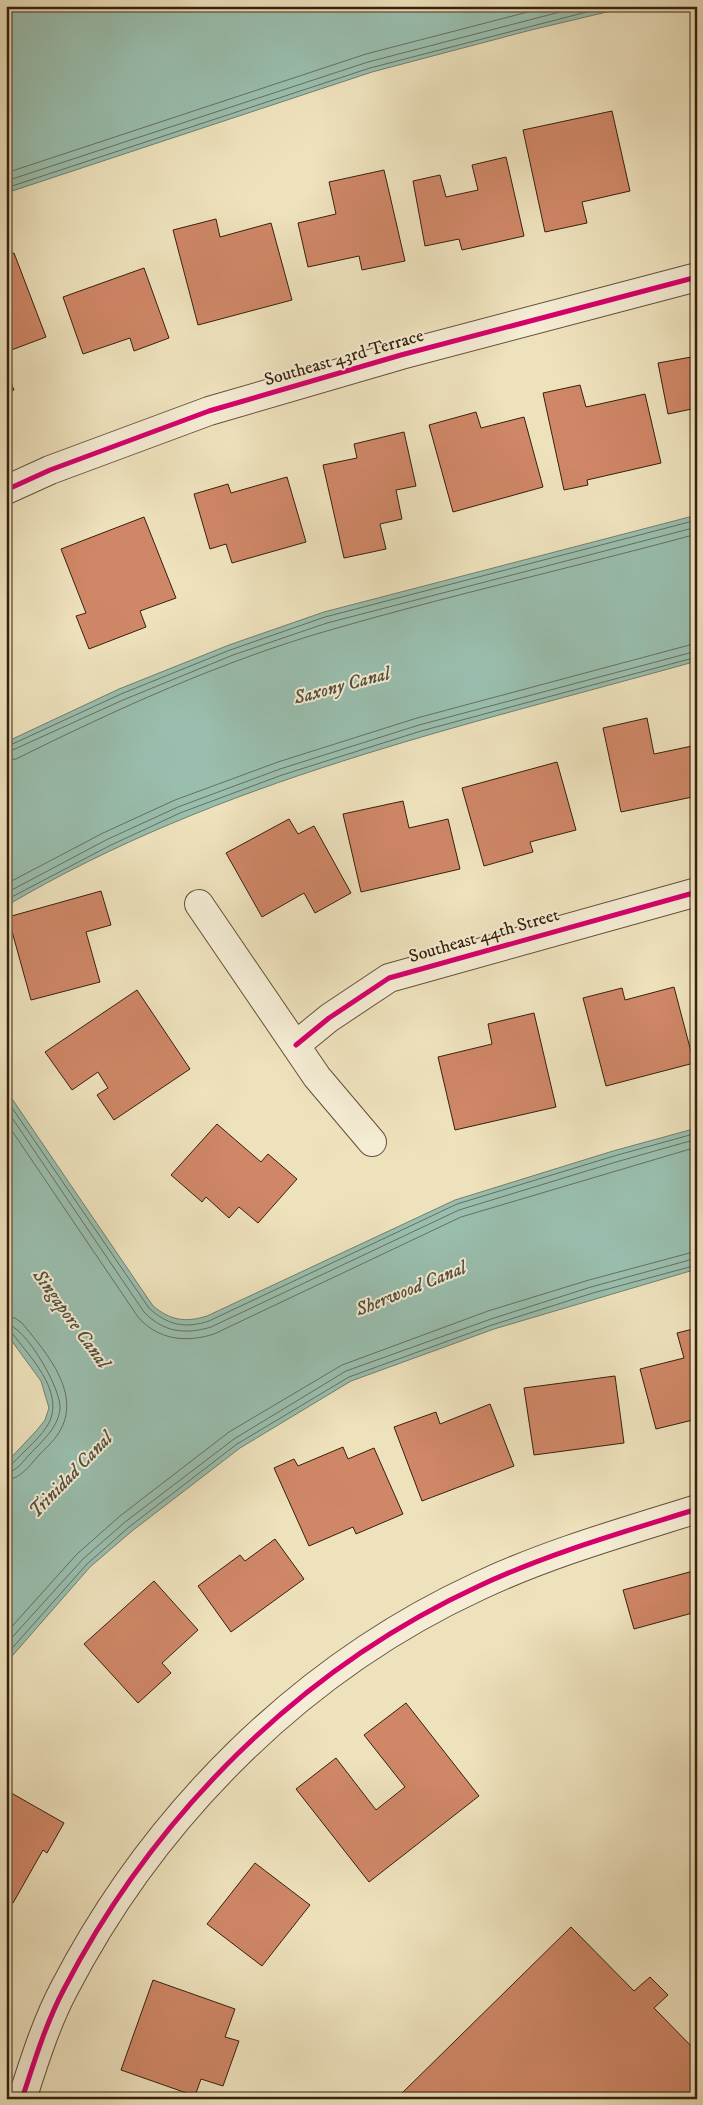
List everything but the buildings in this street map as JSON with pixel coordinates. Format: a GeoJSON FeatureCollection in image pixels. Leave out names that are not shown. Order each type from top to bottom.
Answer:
{"type":"FeatureCollection","features":[{"type":"Feature","properties":{"kind":"street","name":"Southeast 43rd Terrace"},"geometry":{"type":"LineString","coordinates":[[6,490],[68,463],[209,411],[401,355],[697,276]]}},
{"type":"Feature","properties":{"kind":"street","name":"Southeast 44th Street"},"geometry":{"type":"LineString","coordinates":[[296,1045],[329,1018],[389,978],[697,892]]}},
{"type":"Feature","properties":{"kind":"street"},"geometry":{"type":"LineString","coordinates":[[200,904],[317,1077],[372,1142]]}},
{"type":"Feature","properties":{"kind":"street"},"geometry":{"type":"LineString","coordinates":[[22,2099],[62,1991],[122,1890],[168,1827],[219,1771],[274,1720],[334,1672],[396,1630],[479,1586],[578,1546],[697,1509]]}},
{"type":"Feature","properties":{"kind":"water"},"geometry":{"type":"Polygon","coordinates":[[[6,6],[632,6],[531,30],[372,72],[6,193],[6,6]]]}},
{"type":"Feature","properties":{"kind":"water","name":"Saxony Canal"},"geometry":{"type":"Polygon","coordinates":[[[697,515],[697,661],[431,734],[343,761],[256,791],[171,824],[87,862],[6,906],[6,742],[119,689],[229,645],[324,612],[697,515]]]}},
{"type":"Feature","properties":{"kind":"water"},"geometry":{"type":"Polygon","coordinates":[[[6,1090],[153,1306],[159,1311],[178,1319],[185,1320],[207,1316],[455,1200],[613,1151],[697,1128],[697,1269],[494,1329],[351,1381],[240,1448],[132,1531],[90,1567],[6,1663],[6,1463],[45,1420],[49,1408],[41,1381],[6,1333],[6,1090]]]}},
{"type":"Feature","properties":{"kind":"cycle path"},"geometry":{"type":"LineString","coordinates":[[6,490],[50,470],[209,411],[401,355],[697,277]]}},
{"type":"Feature","properties":{"kind":"cycle path"},"geometry":{"type":"LineString","coordinates":[[296,1045],[329,1018],[389,978],[697,892]]}},
{"type":"Feature","properties":{"kind":"cycle path"},"geometry":{"type":"LineString","coordinates":[[22,2099],[46,2029],[58,2002],[100,1925],[142,1864],[188,1807],[238,1753],[293,1704],[352,1659],[414,1620],[479,1586],[559,1553],[697,1509]]}},
{"type":"Feature","properties":{"kind":"water label","name":"Sherwood Canal"},"geometry":{"type":"Point","coordinates":[411,1289]}},
{"type":"Feature","properties":{"kind":"water label","name":"Singapore Canal"},"geometry":{"type":"Point","coordinates":[71,1319]}},
{"type":"Feature","properties":{"kind":"water label","name":"Trinidad Canal"},"geometry":{"type":"Point","coordinates":[71,1475]}}]}
